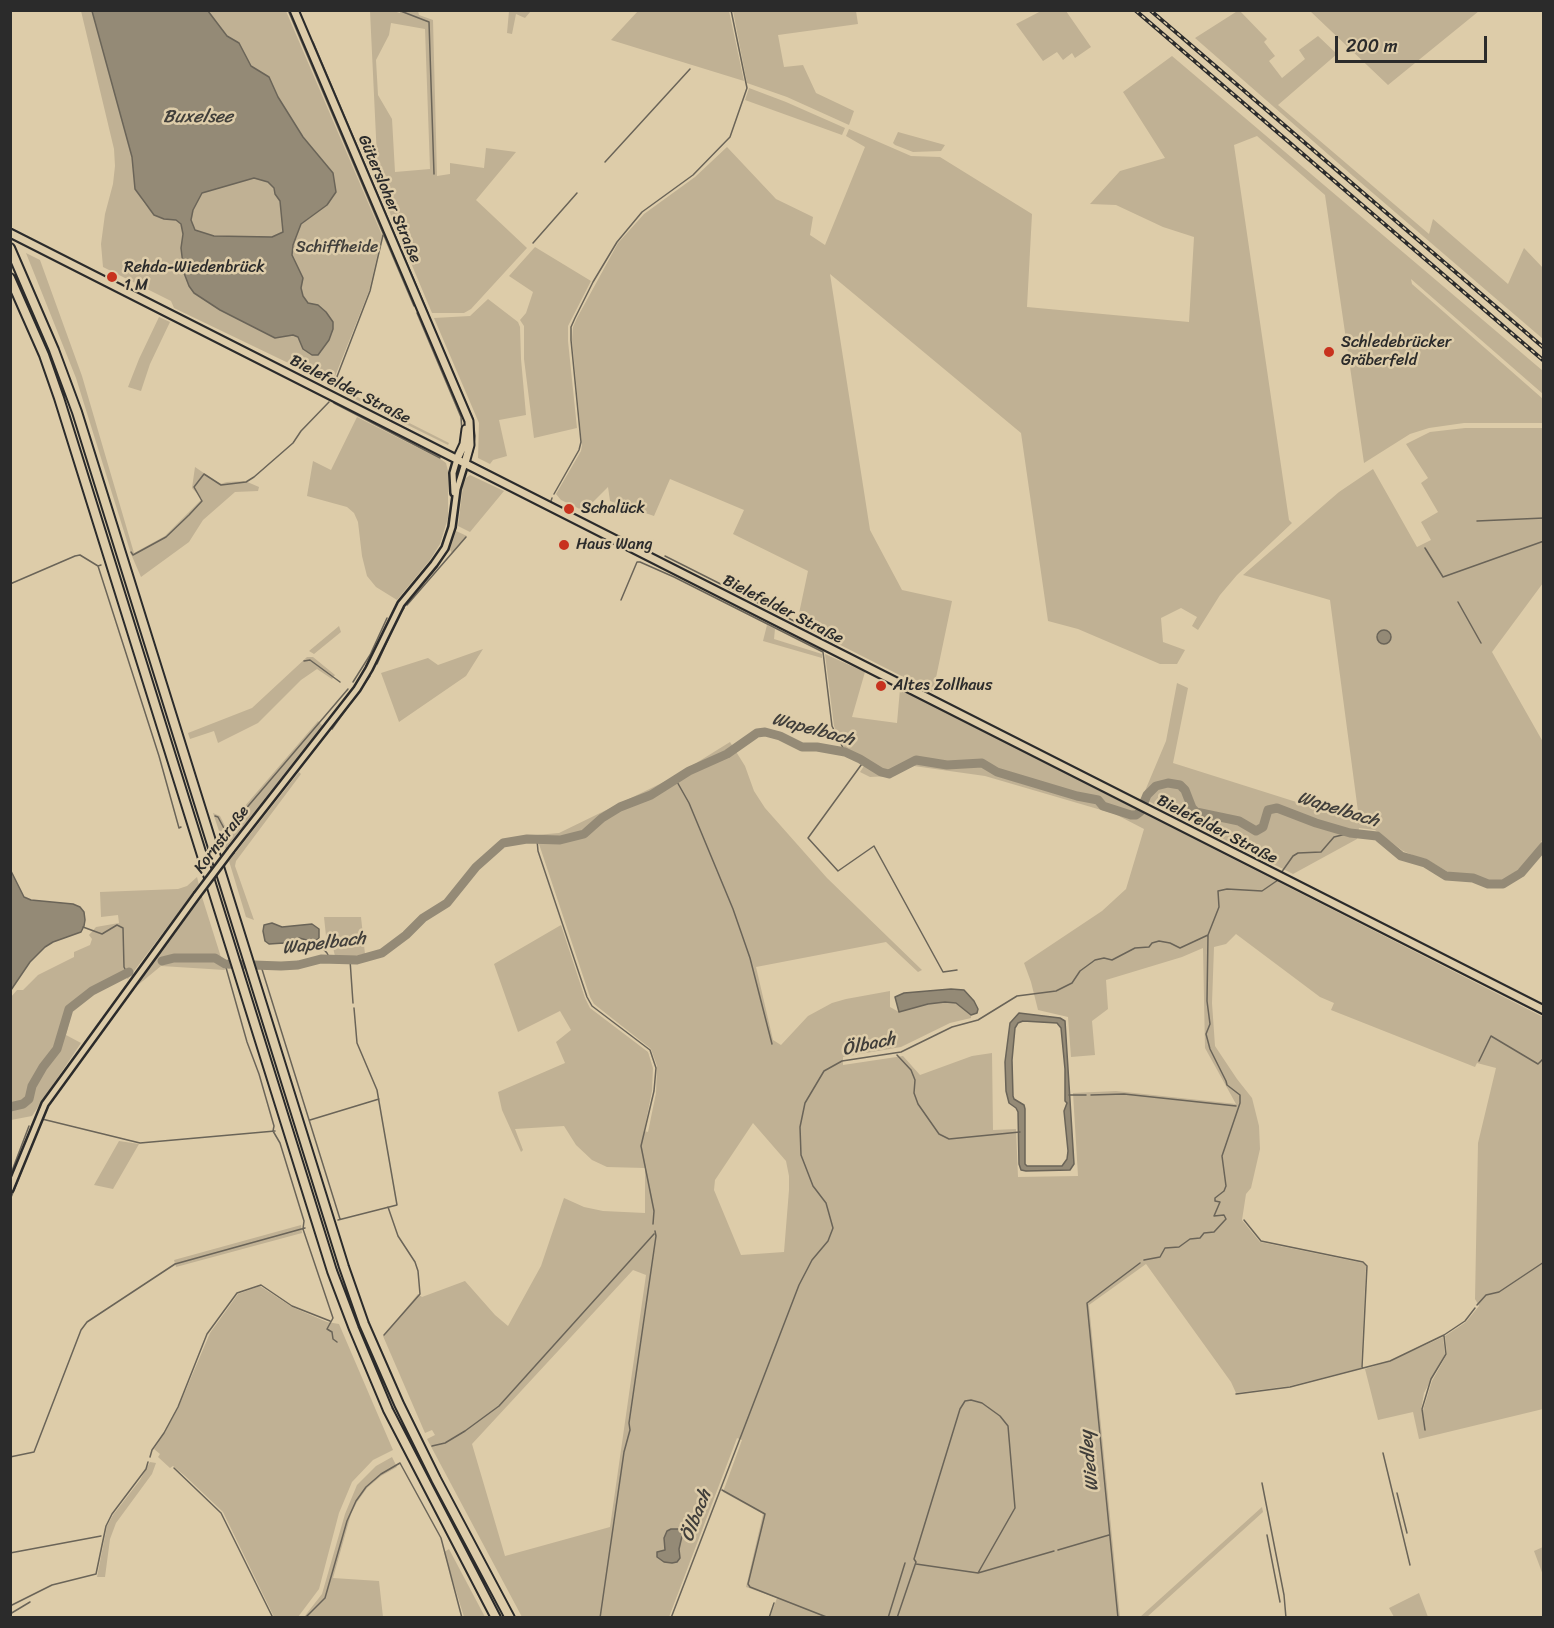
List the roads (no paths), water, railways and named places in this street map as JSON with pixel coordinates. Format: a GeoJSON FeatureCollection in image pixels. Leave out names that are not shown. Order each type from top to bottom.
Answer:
{"type":"FeatureCollection","features":[{"type":"Feature","properties":{"kind":"highway"},"geometry":{"type":"LineString","coordinates":[[12,251],[54,350],[77,412],[335,1241],[364,1324],[415,1438],[510,1617]]}},
{"type":"Feature","properties":{"kind":"highway"},"geometry":{"type":"LineString","coordinates":[[10,278],[44,355],[59,398],[316,1220],[354,1329],[388,1410],[496,1617]]}},
{"type":"Feature","properties":{"kind":"main road","name":"Gütersloher Straße"},"geometry":{"type":"LineString","coordinates":[[294,10],[469,420],[471,433],[465,463]]}},
{"type":"Feature","properties":{"kind":"main road","name":"Bielefelder Straße"},"geometry":{"type":"LineString","coordinates":[[10,233],[1544,1010]]}},
{"type":"Feature","properties":{"kind":"main road","name":"Gütersloher Straße"},"geometry":{"type":"LineString","coordinates":[[457,459],[466,433],[466,421],[459,398]]}},
{"type":"Feature","properties":{"kind":"street","name":"Kornstraße"},"geometry":{"type":"LineString","coordinates":[[454,510],[453,473],[457,459]]}},
{"type":"Feature","properties":{"kind":"street","name":"Kornstraße"},"geometry":{"type":"LineString","coordinates":[[10,1189],[45,1104],[197,895],[357,689],[369,669],[394,614],[445,548],[452,527],[459,482],[465,463]]}},
{"type":"Feature","properties":{"kind":"water","name":"Buxelsee"},"geometry":{"type":"Polygon","coordinates":[[[92,11],[208,11],[227,36],[239,43],[251,66],[269,77],[278,97],[303,137],[333,173],[336,192],[327,205],[301,224],[293,245],[292,255],[303,278],[301,288],[303,296],[308,303],[318,305],[333,322],[329,340],[318,355],[312,355],[303,349],[298,337],[293,335],[275,338],[220,310],[194,293],[184,273],[181,224],[176,220],[154,215],[135,189],[132,157],[92,11]],[[254,178],[202,193],[193,210],[191,220],[195,230],[214,236],[272,237],[283,232],[280,201],[274,188],[268,182],[254,178]]]}},
{"type":"Feature","properties":{"kind":"water"},"geometry":{"type":"Polygon","coordinates":[[[1381,630],[1387,630],[1391,637],[1387,644],[1381,644],[1377,640],[1377,634],[1381,630]]]}},
{"type":"Feature","properties":{"kind":"water"},"geometry":{"type":"Polygon","coordinates":[[[11,871],[24,897],[31,900],[73,904],[84,912],[85,920],[81,932],[45,947],[30,962],[11,990],[11,871]]]}},
{"type":"Feature","properties":{"kind":"water"},"geometry":{"type":"Polygon","coordinates":[[[272,923],[282,927],[312,924],[319,929],[319,938],[314,942],[299,938],[287,945],[284,943],[269,944],[265,941],[263,931],[264,925],[272,923]]]}},
{"type":"Feature","properties":{"kind":"water"},"geometry":{"type":"Polygon","coordinates":[[[964,990],[974,1001],[978,1009],[977,1013],[971,1015],[956,1003],[945,1002],[899,1012],[895,997],[904,993],[964,990]]]}},
{"type":"Feature","properties":{"kind":"water"},"geometry":{"type":"Polygon","coordinates":[[[1019,1013],[1060,1018],[1065,1021],[1074,1164],[1070,1170],[1021,1170],[1018,1112],[1009,1103],[1006,1091],[1005,1062],[1010,1023],[1019,1013]],[[1023,1021],[1015,1028],[1012,1060],[1013,1096],[1024,1105],[1025,1109],[1025,1164],[1027,1166],[1062,1166],[1067,1159],[1064,1111],[1067,1103],[1065,1101],[1065,1069],[1061,1028],[1057,1023],[1023,1021]]]}},
{"type":"Feature","properties":{"kind":"water"},"geometry":{"type":"Polygon","coordinates":[[[680,1529],[683,1532],[679,1549],[680,1558],[677,1562],[672,1563],[664,1562],[657,1557],[657,1552],[665,1550],[664,1538],[667,1531],[680,1529]]]}},
{"type":"Feature","properties":{"kind":"waterway"},"geometry":{"type":"LineString","coordinates":[[288,10],[414,306]]}},
{"type":"Feature","properties":{"kind":"waterway"},"geometry":{"type":"LineString","coordinates":[[398,10],[429,22],[434,174]]}},
{"type":"Feature","properties":{"kind":"waterway"},"geometry":{"type":"LineString","coordinates":[[554,494],[579,450],[581,442],[571,340],[571,327],[575,318],[617,242],[642,212],[693,175],[730,137],[747,88],[731,10]]}},
{"type":"Feature","properties":{"kind":"waterway"},"geometry":{"type":"LineString","coordinates":[[313,42],[428,313]]}},
{"type":"Feature","properties":{"kind":"waterway"},"geometry":{"type":"LineString","coordinates":[[605,162],[690,69]]}},
{"type":"Feature","properties":{"kind":"waterway"},"geometry":{"type":"LineString","coordinates":[[533,243],[577,193]]}},
{"type":"Feature","properties":{"kind":"waterway"},"geometry":{"type":"LineString","coordinates":[[333,387],[370,291],[383,235]]}},
{"type":"Feature","properties":{"kind":"waterway"},"geometry":{"type":"LineString","coordinates":[[417,313],[461,417],[462,432]]}},
{"type":"Feature","properties":{"kind":"waterway"},"geometry":{"type":"LineString","coordinates":[[430,319],[473,419],[475,436],[473,452]]}},
{"type":"Feature","properties":{"kind":"waterway"},"geometry":{"type":"LineString","coordinates":[[131,552],[133,555],[166,537],[189,515],[202,501],[194,487],[204,474],[221,485],[246,482],[293,443],[301,431],[329,402]]}},
{"type":"Feature","properties":{"kind":"waterway"},"geometry":{"type":"LineString","coordinates":[[334,403],[440,458]]}},
{"type":"Feature","properties":{"kind":"waterway"},"geometry":{"type":"LineString","coordinates":[[460,442],[462,437]]}},
{"type":"Feature","properties":{"kind":"waterway"},"geometry":{"type":"LineString","coordinates":[[1477,521],[1544,518]]}},
{"type":"Feature","properties":{"kind":"waterway"},"geometry":{"type":"LineString","coordinates":[[407,605],[466,537]]}},
{"type":"Feature","properties":{"kind":"waterway"},"geometry":{"type":"LineString","coordinates":[[1425,548],[1443,577],[1544,541]]}},
{"type":"Feature","properties":{"kind":"waterway"},"geometry":{"type":"LineString","coordinates":[[10,584],[75,556],[80,555],[98,566],[101,565]]}},
{"type":"Feature","properties":{"kind":"waterway"},"geometry":{"type":"LineString","coordinates":[[665,556],[796,622]]}},
{"type":"Feature","properties":{"kind":"waterway"},"geometry":{"type":"LineString","coordinates":[[621,600],[637,562],[640,562],[823,652],[832,726],[845,752]]}},
{"type":"Feature","properties":{"kind":"waterway"},"geometry":{"type":"LineString","coordinates":[[98,566],[159,756],[179,828],[181,827]]}},
{"type":"Feature","properties":{"kind":"waterway"},"geometry":{"type":"LineString","coordinates":[[1458,602],[1481,643]]}},
{"type":"Feature","properties":{"kind":"waterway"},"geometry":{"type":"LineString","coordinates":[[377,664],[404,608]]}},
{"type":"Feature","properties":{"kind":"waterway"},"geometry":{"type":"LineString","coordinates":[[353,682],[370,655],[387,618]]}},
{"type":"Feature","properties":{"kind":"waterway"},"geometry":{"type":"LineString","coordinates":[[304,661],[310,660],[340,682]]}},
{"type":"Feature","properties":{"kind":"waterway"},"geometry":{"type":"LineString","coordinates":[[332,729],[370,676]]}},
{"type":"Feature","properties":{"kind":"waterway"},"geometry":{"type":"LineString","coordinates":[[215,816],[218,817],[226,832],[348,689]]}},
{"type":"Feature","properties":{"kind":"waterway","name":"Wapelbach"},"geometry":{"type":"LineString","coordinates":[[162,961],[174,958],[215,958],[225,964],[281,966],[298,965],[321,959],[357,960],[382,953],[406,935],[423,918],[447,903],[476,867],[503,843],[527,839],[560,840],[584,834],[602,818],[620,807],[651,795],[689,771],[727,754],[757,733],[765,732],[780,736],[802,747],[845,752],[889,774],[916,760],[947,765],[982,763],[997,772],[1098,800],[1103,806],[1131,815],[1140,812],[1147,795],[1156,786],[1168,783],[1180,785],[1196,812],[1239,821],[1256,831],[1263,827],[1268,810],[1277,808],[1350,833],[1377,836],[1401,856],[1425,863],[1446,876],[1473,878],[1488,884],[1503,884],[1521,873],[1544,846]]}},
{"type":"Feature","properties":{"kind":"waterway"},"geometry":{"type":"LineString","coordinates":[[864,761],[808,838],[838,871],[874,846],[943,972],[957,970]]}},
{"type":"Feature","properties":{"kind":"waterway"},"geometry":{"type":"LineString","coordinates":[[676,780],[689,803],[733,909],[750,958],[772,1044]]}},
{"type":"Feature","properties":{"kind":"waterway","name":"Ölbach"},"geometry":{"type":"LineString","coordinates":[[1281,873],[1293,856],[1298,853],[1321,852],[1334,837],[1350,833]]}},
{"type":"Feature","properties":{"kind":"waterway"},"geometry":{"type":"LineString","coordinates":[[537,840],[538,851],[587,997],[592,1006],[650,1050],[656,1068],[654,1091],[641,1146],[654,1211],[653,1224]]}},
{"type":"Feature","properties":{"kind":"waterway","name":"Ölbach"},"geometry":{"type":"LineString","coordinates":[[671,1618],[799,1285],[812,1260],[828,1241],[833,1228],[826,1203],[813,1186],[801,1155],[800,1127],[805,1103],[824,1071],[842,1061],[901,1052],[952,1027],[978,1020],[1017,996],[1056,991],[1072,983],[1080,971],[1095,960],[1104,958],[1112,960],[1135,948],[1149,947],[1152,943],[1159,941],[1180,948],[1208,935],[1219,907],[1218,891],[1227,889],[1262,891],[1278,880]]}},
{"type":"Feature","properties":{"kind":"waterway"},"geometry":{"type":"LineString","coordinates":[[83,927],[102,934],[117,925],[123,928],[124,967],[127,973]]}},
{"type":"Feature","properties":{"kind":"waterway"},"geometry":{"type":"LineString","coordinates":[[1144,1260],[1160,1257],[1165,1248],[1179,1247],[1190,1239],[1200,1238],[1204,1233],[1214,1232],[1226,1219],[1224,1215],[1214,1216],[1220,1202],[1215,1201],[1215,1198],[1224,1191],[1226,1186],[1222,1156],[1240,1103],[1240,1095],[1227,1085],[1210,1049],[1206,1034],[1210,1024],[1207,1001],[1208,935]]}},
{"type":"Feature","properties":{"kind":"waterway"},"geometry":{"type":"LineString","coordinates":[[315,940],[330,959]]}},
{"type":"Feature","properties":{"kind":"waterway"},"geometry":{"type":"LineString","coordinates":[[350,960],[353,1003]]}},
{"type":"Feature","properties":{"kind":"waterway"},"geometry":{"type":"LineString","coordinates":[[225,964],[274,1126],[273,1131],[280,1143],[304,1221],[303,1229],[333,1318],[327,1329],[332,1332],[333,1339],[337,1342]]}},
{"type":"Feature","properties":{"kind":"waterway"},"geometry":{"type":"LineString","coordinates":[[261,966],[340,1219]]}},
{"type":"Feature","properties":{"kind":"waterway","name":"Wapelbach"},"geometry":{"type":"LineString","coordinates":[[10,1107],[23,1104],[29,1099],[32,1086],[57,1049],[69,1009],[92,991],[129,972]]}},
{"type":"Feature","properties":{"kind":"waterway"},"geometry":{"type":"LineString","coordinates":[[338,1220],[397,1205],[377,1090],[357,1043],[354,1008]]}},
{"type":"Feature","properties":{"kind":"waterway"},"geometry":{"type":"LineString","coordinates":[[1479,1061],[1491,1036],[1538,1064],[1544,1058]]}},
{"type":"Feature","properties":{"kind":"waterway"},"geometry":{"type":"LineString","coordinates":[[897,1055],[911,1070],[915,1080],[914,1093],[918,1104],[939,1134],[949,1139],[1020,1132]]}},
{"type":"Feature","properties":{"kind":"waterway"},"geometry":{"type":"LineString","coordinates":[[1091,1095],[1124,1094],[1236,1106]]}},
{"type":"Feature","properties":{"kind":"waterway"},"geometry":{"type":"LineString","coordinates":[[1069,1095],[1086,1095]]}},
{"type":"Feature","properties":{"kind":"waterway"},"geometry":{"type":"LineString","coordinates":[[310,1120],[379,1099]]}},
{"type":"Feature","properties":{"kind":"waterway"},"geometry":{"type":"LineString","coordinates":[[27,1156],[42,1119],[140,1143],[275,1131]]}},
{"type":"Feature","properties":{"kind":"waterway"},"geometry":{"type":"LineString","coordinates":[[10,1176],[29,1126]]}},
{"type":"Feature","properties":{"kind":"waterway"},"geometry":{"type":"LineString","coordinates":[[10,1200],[22,1170]]}},
{"type":"Feature","properties":{"kind":"waterway"},"geometry":{"type":"LineString","coordinates":[[384,1335],[420,1294],[415,1262],[398,1236],[388,1207]]}},
{"type":"Feature","properties":{"kind":"waterway"},"geometry":{"type":"LineString","coordinates":[[1244,1220],[1261,1241],[1363,1262],[1367,1266],[1362,1367]]}},
{"type":"Feature","properties":{"kind":"waterway"},"geometry":{"type":"LineString","coordinates":[[10,1457],[34,1452],[81,1330],[87,1322],[175,1264],[305,1228]]}},
{"type":"Feature","properties":{"kind":"waterway"},"geometry":{"type":"LineString","coordinates":[[600,1618],[624,1452],[630,1430],[629,1423],[655,1231]]}},
{"type":"Feature","properties":{"kind":"waterway"},"geometry":{"type":"LineString","coordinates":[[432,1446],[445,1443],[499,1406],[654,1234]]}},
{"type":"Feature","properties":{"kind":"waterway"},"geometry":{"type":"LineString","coordinates":[[1477,1305],[1486,1295],[1499,1292],[1544,1262]]}},
{"type":"Feature","properties":{"kind":"waterway","name":"Wiedley"},"geometry":{"type":"LineString","coordinates":[[1118,1618],[1087,1303],[1140,1263]]}},
{"type":"Feature","properties":{"kind":"waterway"},"geometry":{"type":"LineString","coordinates":[[150,1457],[178,1407],[207,1334],[237,1293],[261,1285],[292,1306],[330,1321]]}},
{"type":"Feature","properties":{"kind":"waterway"},"geometry":{"type":"LineString","coordinates":[[1236,1394],[1290,1387],[1390,1361],[1444,1335],[1465,1321],[1475,1308]]}},
{"type":"Feature","properties":{"kind":"waterway"},"geometry":{"type":"LineString","coordinates":[[1425,1430],[1422,1409],[1431,1379],[1446,1354],[1444,1336]]}},
{"type":"Feature","properties":{"kind":"waterway"},"geometry":{"type":"LineString","coordinates":[[897,1618],[916,1562],[914,1559],[960,1409],[965,1401],[971,1400],[982,1403],[1000,1416],[1008,1426],[1015,1508],[978,1573]]}},
{"type":"Feature","properties":{"kind":"waterway"},"geometry":{"type":"LineString","coordinates":[[1383,1453],[1410,1565]]}},
{"type":"Feature","properties":{"kind":"waterway"},"geometry":{"type":"LineString","coordinates":[[10,1606],[52,1585],[96,1574],[106,1526],[112,1514],[146,1469],[148,1462]]}},
{"type":"Feature","properties":{"kind":"waterway"},"geometry":{"type":"LineString","coordinates":[[305,1618],[325,1598],[347,1521],[356,1501],[366,1487],[381,1474],[400,1463],[441,1538],[462,1618]]}},
{"type":"Feature","properties":{"kind":"waterway"},"geometry":{"type":"LineString","coordinates":[[174,1468],[221,1513],[273,1618]]}},
{"type":"Feature","properties":{"kind":"waterway"},"geometry":{"type":"LineString","coordinates":[[1262,1483],[1284,1595],[1286,1618]]}},
{"type":"Feature","properties":{"kind":"waterway"},"geometry":{"type":"LineString","coordinates":[[722,1490],[765,1514],[748,1584],[750,1587],[829,1618]]}},
{"type":"Feature","properties":{"kind":"waterway"},"geometry":{"type":"LineString","coordinates":[[1397,1493],[1407,1533]]}},
{"type":"Feature","properties":{"kind":"waterway"},"geometry":{"type":"LineString","coordinates":[[1058,1550],[1109,1535]]}},
{"type":"Feature","properties":{"kind":"waterway"},"geometry":{"type":"LineString","coordinates":[[1267,1535],[1280,1602]]}},
{"type":"Feature","properties":{"kind":"waterway"},"geometry":{"type":"LineString","coordinates":[[10,1553],[101,1536]]}},
{"type":"Feature","properties":{"kind":"waterway"},"geometry":{"type":"LineString","coordinates":[[916,1564],[978,1573],[1054,1551]]}},
{"type":"Feature","properties":{"kind":"waterway"},"geometry":{"type":"LineString","coordinates":[[888,1618],[905,1563]]}},
{"type":"Feature","properties":{"kind":"waterway"},"geometry":{"type":"LineString","coordinates":[[10,1614],[30,1602]]}},
{"type":"Feature","properties":{"kind":"waterway"},"geometry":{"type":"LineString","coordinates":[[769,1618],[774,1603]]}},
{"type":"Feature","properties":{"kind":"railway"},"geometry":{"type":"LineString","coordinates":[[1135,10],[1544,361]]}},
{"type":"Feature","properties":{"kind":"railway"},"geometry":{"type":"LineString","coordinates":[[1150,10],[1544,348]]}},
{"type":"Feature","properties":{"kind":"place","name":"Rehda-Wiedenbrück 1 M"},"geometry":{"type":"Point","coordinates":[112,277]}},
{"type":"Feature","properties":{"kind":"place","name":"Schledebrücker Gräberfeld"},"geometry":{"type":"Point","coordinates":[1329,352]}},
{"type":"Feature","properties":{"kind":"place","name":"Schalück"},"geometry":{"type":"Point","coordinates":[569,509]}},
{"type":"Feature","properties":{"kind":"place","name":"Haus Wang"},"geometry":{"type":"Point","coordinates":[564,545]}},
{"type":"Feature","properties":{"kind":"place","name":"Altes Zollhaus"},"geometry":{"type":"Point","coordinates":[881,686]}},
{"type":"Feature","properties":{"kind":"park label","name":"Schiffheide"},"geometry":{"type":"Point","coordinates":[337,248]}}]}
